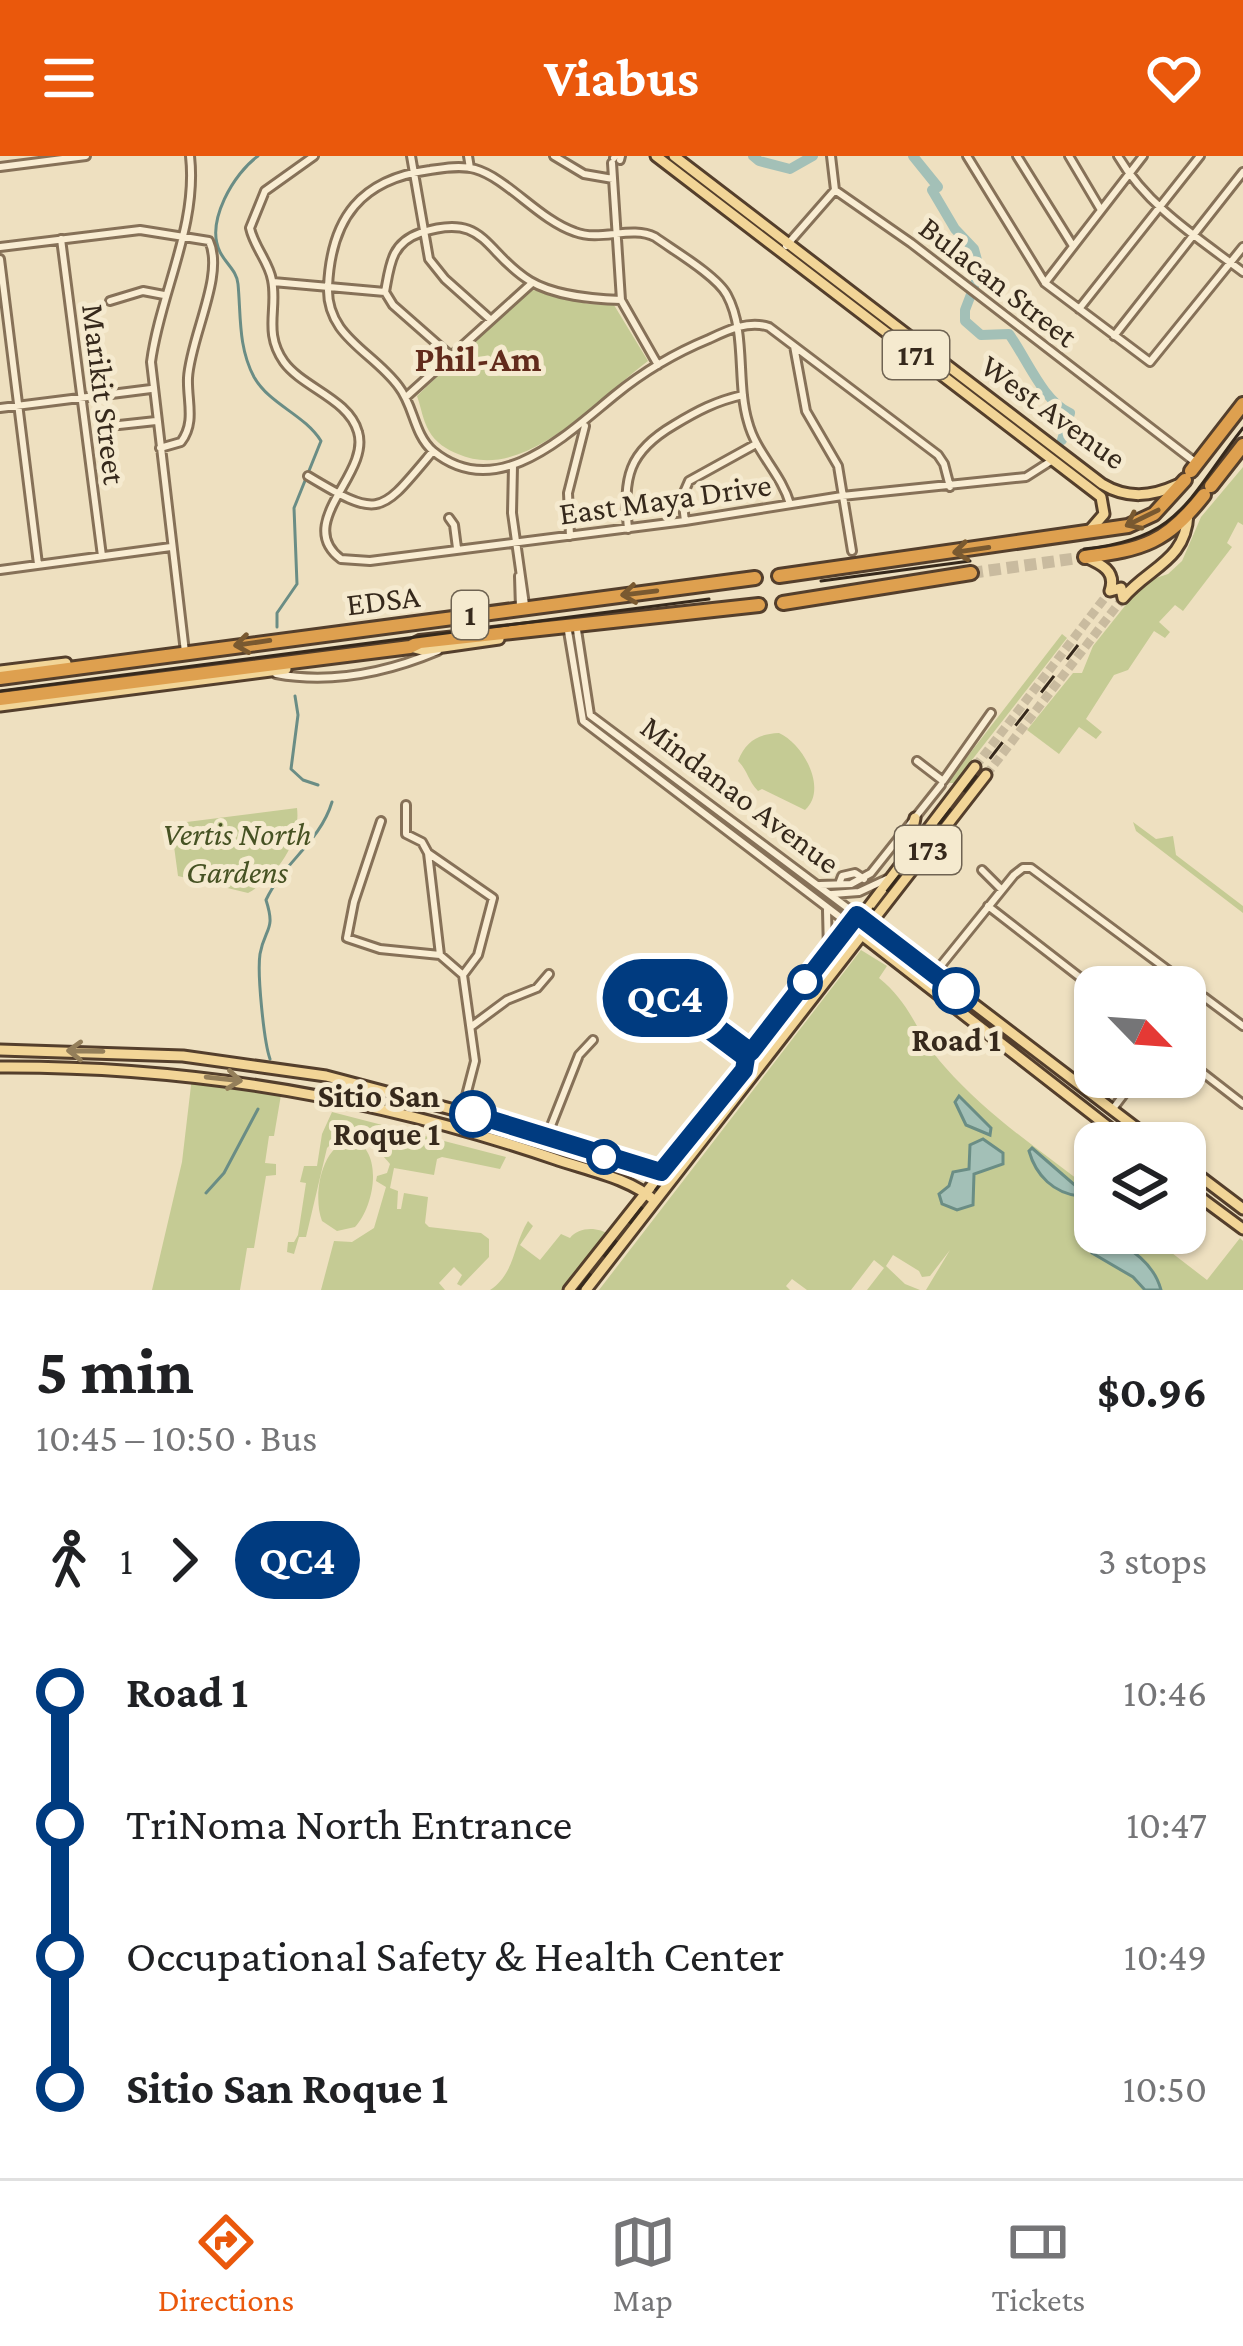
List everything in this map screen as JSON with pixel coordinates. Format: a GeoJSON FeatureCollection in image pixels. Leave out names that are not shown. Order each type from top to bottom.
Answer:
{"type":"FeatureCollection","features":[{"type":"Feature","properties":{"kind":"highway"},"geometry":{"type":"LineString","coordinates":[[779,576],[1086,533],[1147,519],[1243,404]]}},
{"type":"Feature","properties":{"kind":"highway"},"geometry":{"type":"LineString","coordinates":[[1085,557],[1146,547],[1168,534],[1243,445]]}},
{"type":"Feature","properties":{"kind":"highway"},"geometry":{"type":"LineString","coordinates":[[783,602],[971,573]]}},
{"type":"Feature","properties":{"kind":"highway","name":"EDSA"},"geometry":{"type":"LineString","coordinates":[[0,675],[755,578]]}},
{"type":"Feature","properties":{"kind":"highway","name":"EDSA"},"geometry":{"type":"LineString","coordinates":[[0,703],[31,695],[410,647],[420,641],[758,605]]}},
{"type":"Feature","properties":{"kind":"main road","name":"West Avenue"},"geometry":{"type":"LineString","coordinates":[[656,156],[695,179],[1055,456],[1103,500],[1104,517],[1086,533]]}},
{"type":"Feature","properties":{"kind":"main road","name":"West Avenue"},"geometry":{"type":"LineString","coordinates":[[674,156],[695,179]]}},
{"type":"Feature","properties":{"kind":"main road","name":"West Avenue"},"geometry":{"type":"LineString","coordinates":[[1055,456],[1119,493],[1155,493],[1191,471]]}},
{"type":"Feature","properties":{"kind":"main road"},"geometry":{"type":"LineString","coordinates":[[1085,557],[1108,569],[1110,591],[1121,587],[1123,598],[1177,553],[1188,514]]}},
{"type":"Feature","properties":{"kind":"main road","name":"EDSA"},"geometry":{"type":"LineString","coordinates":[[410,647],[422,650],[598,624]]}},
{"type":"Feature","properties":{"kind":"main road","name":"EDSA"},"geometry":{"type":"LineString","coordinates":[[0,675],[161,655]]}},
{"type":"Feature","properties":{"kind":"main road","name":"EDSA"},"geometry":{"type":"LineString","coordinates":[[0,703],[326,663],[335,657]]}},
{"type":"Feature","properties":{"kind":"main road","name":"173"},"geometry":{"type":"LineString","coordinates":[[569,1290],[975,767]]}},
{"type":"Feature","properties":{"kind":"main road","name":"173"},"geometry":{"type":"LineString","coordinates":[[807,984],[828,952],[986,776]]}},
{"type":"Feature","properties":{"kind":"main road"},"geometry":{"type":"LineString","coordinates":[[909,852],[915,818]]}},
{"type":"Feature","properties":{"kind":"main road","name":"173"},"geometry":{"type":"LineString","coordinates":[[586,1290],[656,1201],[855,921]]}},
{"type":"Feature","properties":{"kind":"main road","name":"Mindanao Avenue"},"geometry":{"type":"LineString","coordinates":[[855,921],[934,974],[1128,1122]]}},
{"type":"Feature","properties":{"kind":"main road","name":"Mindanao Avenue"},"geometry":{"type":"LineString","coordinates":[[855,921],[1104,1122]]}},
{"type":"Feature","properties":{"kind":"main road"},"geometry":{"type":"LineString","coordinates":[[656,1201],[622,1182],[382,1107],[253,1082],[107,1069],[4,1066],[4,1050],[136,1053],[326,1076],[548,1136],[657,1177],[664,1190]]}},
{"type":"Feature","properties":{"kind":"main road"},"geometry":{"type":"LineString","coordinates":[[497,1140],[503,1123]]}},
{"type":"Feature","properties":{"kind":"main road"},"geometry":{"type":"LineString","coordinates":[[1206,1181],[1242,1208]]}},
{"type":"Feature","properties":{"kind":"main road"},"geometry":{"type":"LineString","coordinates":[[622,1182],[631,1212]]}},
{"type":"Feature","properties":{"kind":"main road"},"geometry":{"type":"LineString","coordinates":[[1206,1202],[1243,1229]]}},
{"type":"Feature","properties":{"kind":"street"},"geometry":{"type":"LineString","coordinates":[[0,167],[19,160],[86,156]]}},
{"type":"Feature","properties":{"kind":"street"},"geometry":{"type":"LineString","coordinates":[[185,652],[151,362],[192,189],[190,156]]}},
{"type":"Feature","properties":{"kind":"street"},"geometry":{"type":"LineString","coordinates":[[314,156],[265,191],[253,214],[251,234],[273,282],[270,318],[282,358],[347,415],[358,432],[358,461],[338,494]]}},
{"type":"Feature","properties":{"kind":"street"},"geometry":{"type":"LineString","coordinates":[[411,156],[422,232],[436,269],[490,320]]}},
{"type":"Feature","properties":{"kind":"street"},"geometry":{"type":"LineString","coordinates":[[468,156],[470,168]]}},
{"type":"Feature","properties":{"kind":"street"},"geometry":{"type":"LineString","coordinates":[[554,156],[584,174],[613,179]]}},
{"type":"Feature","properties":{"kind":"street"},"geometry":{"type":"LineString","coordinates":[[784,247],[835,190],[831,156]]}},
{"type":"Feature","properties":{"kind":"street"},"geometry":{"type":"LineString","coordinates":[[967,156],[1045,283],[1152,362],[1243,247]]}},
{"type":"Feature","properties":{"kind":"street"},"geometry":{"type":"LineString","coordinates":[[1017,156],[1073,247]]}},
{"type":"Feature","properties":{"kind":"street"},"geometry":{"type":"LineString","coordinates":[[1070,156],[1101,211]]}},
{"type":"Feature","properties":{"kind":"street"},"geometry":{"type":"LineString","coordinates":[[1118,156],[1160,208],[1243,272]]}},
{"type":"Feature","properties":{"kind":"street"},"geometry":{"type":"LineString","coordinates":[[1045,283],[1143,156]]}},
{"type":"Feature","properties":{"kind":"street"},"geometry":{"type":"LineString","coordinates":[[1079,310],[1199,156]]}},
{"type":"Feature","properties":{"kind":"street"},"geometry":{"type":"LineString","coordinates":[[616,161],[613,179],[621,300],[658,365]]}},
{"type":"Feature","properties":{"kind":"street"},"geometry":{"type":"LineString","coordinates":[[790,504],[782,480],[756,444],[743,395],[736,328],[721,287],[649,233],[586,236],[563,228],[470,168],[414,172],[379,183],[350,209],[328,286],[339,330],[386,371],[406,397],[420,434],[433,451],[480,470],[513,466],[551,447],[658,365],[736,328],[762,325],[938,455],[950,488]]}},
{"type":"Feature","properties":{"kind":"street"},"geometry":{"type":"LineString","coordinates":[[1114,336],[1243,172]]}},
{"type":"Feature","properties":{"kind":"street","name":"Bulacan Street"},"geometry":{"type":"LineString","coordinates":[[835,190],[970,288],[1191,471]]}},
{"type":"Feature","properties":{"kind":"street"},"geometry":{"type":"LineString","coordinates":[[451,356],[390,302],[385,292],[397,247],[422,232],[447,224],[461,226],[482,238],[532,283],[577,296],[621,300]]}},
{"type":"Feature","properties":{"kind":"street"},"geometry":{"type":"LineString","coordinates":[[0,247],[140,230],[183,233],[209,241],[215,260],[191,357],[190,429],[181,442],[160,448]]}},
{"type":"Feature","properties":{"kind":"street","name":"Marikit Street"},"geometry":{"type":"LineString","coordinates":[[62,239],[102,556]]}},
{"type":"Feature","properties":{"kind":"street"},"geometry":{"type":"LineString","coordinates":[[0,259],[38,565]]}},
{"type":"Feature","properties":{"kind":"street"},"geometry":{"type":"LineString","coordinates":[[273,282],[385,292]]}},
{"type":"Feature","properties":{"kind":"street"},"geometry":{"type":"LineString","coordinates":[[406,397],[532,283]]}},
{"type":"Feature","properties":{"kind":"street"},"geometry":{"type":"LineString","coordinates":[[110,302],[143,291],[164,296]]}},
{"type":"Feature","properties":{"kind":"street"},"geometry":{"type":"LineString","coordinates":[[794,346],[806,411],[837,461],[853,551]]}},
{"type":"Feature","properties":{"kind":"street"},"geometry":{"type":"LineString","coordinates":[[0,408],[152,389]]}},
{"type":"Feature","properties":{"kind":"street"},"geometry":{"type":"LineString","coordinates":[[628,529],[627,484],[640,448],[703,407],[743,395]]}},
{"type":"Feature","properties":{"kind":"street"},"geometry":{"type":"LineString","coordinates":[[119,425],[156,421]]}},
{"type":"Feature","properties":{"kind":"street"},"geometry":{"type":"LineString","coordinates":[[570,537],[568,494],[586,422]]}},
{"type":"Feature","properties":{"kind":"street"},"geometry":{"type":"LineString","coordinates":[[686,521],[682,493],[689,481],[756,444]]}},
{"type":"Feature","properties":{"kind":"street"},"geometry":{"type":"LineString","coordinates":[[308,476],[359,506],[379,505],[433,451]]}},
{"type":"Feature","properties":{"kind":"street","name":"East Maya Drive"},"geometry":{"type":"LineString","coordinates":[[338,494],[326,526],[332,552],[340,559],[370,561],[842,496],[950,488],[1033,475],[1055,456]]}},
{"type":"Feature","properties":{"kind":"street"},"geometry":{"type":"LineString","coordinates":[[513,466],[514,543],[522,608]]}},
{"type":"Feature","properties":{"kind":"street"},"geometry":{"type":"LineString","coordinates":[[449,518],[458,548]]}},
{"type":"Feature","properties":{"kind":"street"},"geometry":{"type":"LineString","coordinates":[[0,570],[171,547]]}},
{"type":"Feature","properties":{"kind":"street","name":"Mindanao Avenue"},"geometry":{"type":"LineString","coordinates":[[573,630],[583,721],[827,906],[855,921]]}},
{"type":"Feature","properties":{"kind":"street"},"geometry":{"type":"LineString","coordinates":[[266,671],[308,680],[398,668],[453,645]]}},
{"type":"Feature","properties":{"kind":"street","name":"Mindanao Avenue"},"geometry":{"type":"LineString","coordinates":[[576,654],[590,715],[830,894],[855,921]]}},
{"type":"Feature","properties":{"kind":"street"},"geometry":{"type":"LineString","coordinates":[[817,884],[864,879],[942,783],[991,713]]}},
{"type":"Feature","properties":{"kind":"street"},"geometry":{"type":"LineString","coordinates":[[917,761],[942,783],[961,785]]}},
{"type":"Feature","properties":{"kind":"street"},"geometry":{"type":"LineString","coordinates":[[406,805],[407,838],[422,842],[428,853],[440,955]]}},
{"type":"Feature","properties":{"kind":"street"},"geometry":{"type":"LineString","coordinates":[[380,821],[347,938],[380,949],[440,955],[463,975]]}},
{"type":"Feature","properties":{"kind":"street"},"geometry":{"type":"LineString","coordinates":[[428,853],[493,898],[478,955],[463,975],[475,1061],[462,1111]]}},
{"type":"Feature","properties":{"kind":"street"},"geometry":{"type":"LineString","coordinates":[[430,872],[443,860]]}},
{"type":"Feature","properties":{"kind":"street"},"geometry":{"type":"LineString","coordinates":[[934,974],[1023,868],[1039,871],[1164,966]]}},
{"type":"Feature","properties":{"kind":"street"},"geometry":{"type":"LineString","coordinates":[[982,871],[1001,890]]}},
{"type":"Feature","properties":{"kind":"street"},"geometry":{"type":"LineString","coordinates":[[830,894],[857,893],[887,881]]}},
{"type":"Feature","properties":{"kind":"street"},"geometry":{"type":"LineString","coordinates":[[827,906],[828,952]]}},
{"type":"Feature","properties":{"kind":"street"},"geometry":{"type":"LineString","coordinates":[[988,906],[1074,973]]}},
{"type":"Feature","properties":{"kind":"street"},"geometry":{"type":"LineString","coordinates":[[472,1026],[507,1000],[537,988],[549,974]]}},
{"type":"Feature","properties":{"kind":"street"},"geometry":{"type":"LineString","coordinates":[[1206,998],[1243,1026]]}},
{"type":"Feature","properties":{"kind":"street"},"geometry":{"type":"LineString","coordinates":[[548,1136],[579,1055],[592,1040]]}},
{"type":"Feature","properties":{"kind":"street"},"geometry":{"type":"LineString","coordinates":[[1206,1075],[1243,1103]]}},
{"type":"Feature","properties":{"kind":"street"},"geometry":{"type":"LineString","coordinates":[[1112,1110],[1121,1098]]}},
{"type":"Feature","properties":{"kind":"green space"},"geometry":{"type":"Polygon","coordinates":[[[533,290],[588,304],[614,305],[648,361],[535,447],[483,460],[458,454],[429,431],[417,396],[522,295],[533,290]]]}},
{"type":"Feature","properties":{"kind":"green space"},"geometry":{"type":"Polygon","coordinates":[[[1243,467],[1243,525],[1238,522],[1227,543],[1232,547],[1183,611],[1175,605],[1159,622],[1170,632],[1165,638],[1154,631],[1128,670],[1114,675],[1086,719],[1102,732],[1096,739],[1079,727],[1059,754],[1027,730],[1073,673],[1082,673],[1093,646],[1144,582],[1168,574],[1182,561],[1201,517],[1243,467]]]}},
{"type":"Feature","properties":{"kind":"green space"},"geometry":{"type":"Polygon","coordinates":[[[1062,634],[1067,638],[954,783],[947,783],[1062,634]]]}},
{"type":"Feature","properties":{"kind":"green space"},"geometry":{"type":"Polygon","coordinates":[[[779,733],[797,747],[810,768],[814,791],[805,810],[758,791],[738,761],[754,740],[779,733]]]}},
{"type":"Feature","properties":{"kind":"green space","name":"Vertis North Gardens"},"geometry":{"type":"Polygon","coordinates":[[[297,808],[295,833],[285,857],[248,893],[178,876],[171,824],[297,808]]]}},
{"type":"Feature","properties":{"kind":"green space"},"geometry":{"type":"Polygon","coordinates":[[[1133,822],[1156,839],[1173,836],[1176,855],[1243,906],[1243,913],[1136,831],[1133,822]]]}},
{"type":"Feature","properties":{"kind":"green space"},"geometry":{"type":"Polygon","coordinates":[[[861,950],[887,966],[879,978],[900,999],[936,1056],[962,1085],[1074,1177],[1074,1254],[1173,1254],[1207,1280],[1240,1238],[1243,1241],[1243,1290],[926,1290],[950,1250],[930,1276],[922,1277],[893,1255],[886,1266],[905,1284],[920,1290],[867,1290],[884,1268],[874,1260],[851,1290],[807,1290],[792,1279],[786,1286],[790,1290],[599,1290],[861,950]]]}},
{"type":"Feature","properties":{"kind":"green space"},"geometry":{"type":"Polygon","coordinates":[[[192,1077],[282,1089],[265,1163],[276,1164],[276,1175],[266,1176],[254,1248],[247,1248],[240,1290],[152,1290],[182,1162],[192,1077]]]}},
{"type":"Feature","properties":{"kind":"green space"},"geometry":{"type":"Polygon","coordinates":[[[332,1112],[506,1157],[500,1169],[442,1157],[437,1159],[434,1175],[394,1168],[390,1188],[398,1191],[397,1209],[401,1209],[404,1193],[428,1197],[425,1223],[429,1227],[481,1233],[489,1239],[489,1257],[461,1286],[457,1284],[462,1275],[454,1267],[439,1283],[445,1290],[321,1290],[334,1241],[352,1242],[374,1228],[386,1187],[376,1181],[390,1164],[369,1143],[353,1137],[327,1148],[306,1237],[299,1237],[294,1254],[287,1252],[288,1242],[298,1235],[304,1166],[317,1166],[322,1134],[332,1112]]]}},
{"type":"Feature","properties":{"kind":"green space"},"geometry":{"type":"Polygon","coordinates":[[[354,1140],[373,1168],[371,1194],[355,1227],[337,1231],[322,1221],[319,1184],[334,1149],[354,1140]]]}},
{"type":"Feature","properties":{"kind":"green space"},"geometry":{"type":"Polygon","coordinates":[[[528,1221],[533,1226],[520,1245],[540,1260],[561,1234],[570,1238],[589,1229],[610,1235],[566,1290],[490,1290],[509,1267],[528,1221]]]}},
{"type":"Feature","properties":{"kind":"water"},"geometry":{"type":"Polygon","coordinates":[[[959,1096],[991,1128],[990,1135],[966,1125],[955,1102],[959,1096]]]}},
{"type":"Feature","properties":{"kind":"water"},"geometry":{"type":"Polygon","coordinates":[[[983,1139],[1003,1153],[1003,1164],[974,1174],[973,1205],[957,1210],[942,1204],[939,1194],[949,1186],[953,1172],[969,1169],[970,1145],[983,1139]]]}},
{"type":"Feature","properties":{"kind":"water"},"geometry":{"type":"Polygon","coordinates":[[[1032,1148],[1074,1184],[1074,1195],[1047,1182],[1029,1151],[1032,1148]]]}},
{"type":"Feature","properties":{"kind":"water"},"geometry":{"type":"Polygon","coordinates":[[[1094,1254],[1135,1254],[1161,1290],[1145,1290],[1133,1277],[1094,1254]]]}},
{"type":"Feature","properties":{"kind":"waterway"},"geometry":{"type":"LineString","coordinates":[[258,156],[224,199],[216,240],[237,279],[243,343],[254,377],[321,441],[294,508],[297,584],[277,613],[277,627]]}},
{"type":"Feature","properties":{"kind":"waterway"},"geometry":{"type":"LineString","coordinates":[[753,156],[790,169],[813,156]]}},
{"type":"Feature","properties":{"kind":"waterway"},"geometry":{"type":"LineString","coordinates":[[913,156],[938,187],[932,190],[955,229],[974,249],[980,271],[965,321],[981,335],[1009,334],[1044,389],[1070,413],[1062,440]]}},
{"type":"Feature","properties":{"kind":"waterway"},"geometry":{"type":"LineString","coordinates":[[295,696],[298,715],[291,769],[318,785]]}},
{"type":"Feature","properties":{"kind":"waterway"},"geometry":{"type":"LineString","coordinates":[[270,1059],[259,976],[270,924],[266,900],[319,829],[332,802]]}},
{"type":"Feature","properties":{"kind":"waterway"},"geometry":{"type":"LineString","coordinates":[[206,1193],[224,1173],[258,1109]]}},
{"type":"Feature","properties":{"kind":"tunnel"},"geometry":{"type":"LineString","coordinates":[[971,573],[1085,557]]}},
{"type":"Feature","properties":{"kind":"tunnel"},"geometry":{"type":"LineString","coordinates":[[975,767],[1110,591]]}},
{"type":"Feature","properties":{"kind":"tunnel"},"geometry":{"type":"LineString","coordinates":[[986,775],[1123,598]]}},
{"type":"Feature","properties":{"kind":"tram line"},"geometry":{"type":"LineString","coordinates":[[1084,549],[1116,544],[1162,525],[1194,494],[1243,428]]}},
{"type":"Feature","properties":{"kind":"tram line"},"geometry":{"type":"LineString","coordinates":[[821,581],[970,561]]}},
{"type":"Feature","properties":{"kind":"tram line"},"geometry":{"type":"LineString","coordinates":[[0,691],[709,599]]}},
{"type":"Feature","properties":{"kind":"railway"},"geometry":{"type":"LineString","coordinates":[[578,1290],[1078,645]]}},
{"type":"Feature","properties":{"kind":"bus line","name":"QC4"},"geometry":{"type":"LineString","coordinates":[[473,1114],[648,1172],[661,1172],[744,1070],[746,1058],[651,987],[656,981],[751,1052],[857,915],[956,991]]}},
{"type":"Feature","properties":{"kind":"place","name":"Road 1"},"geometry":{"type":"Point","coordinates":[956,991]}},
{"type":"Feature","properties":{"kind":"place","name":"Sitio San Roque 1"},"geometry":{"type":"Point","coordinates":[473,1114]}},
{"type":"Feature","properties":{"kind":"district","name":"Phil-Am"},"geometry":{"type":"Point","coordinates":[478,358]}}]}
